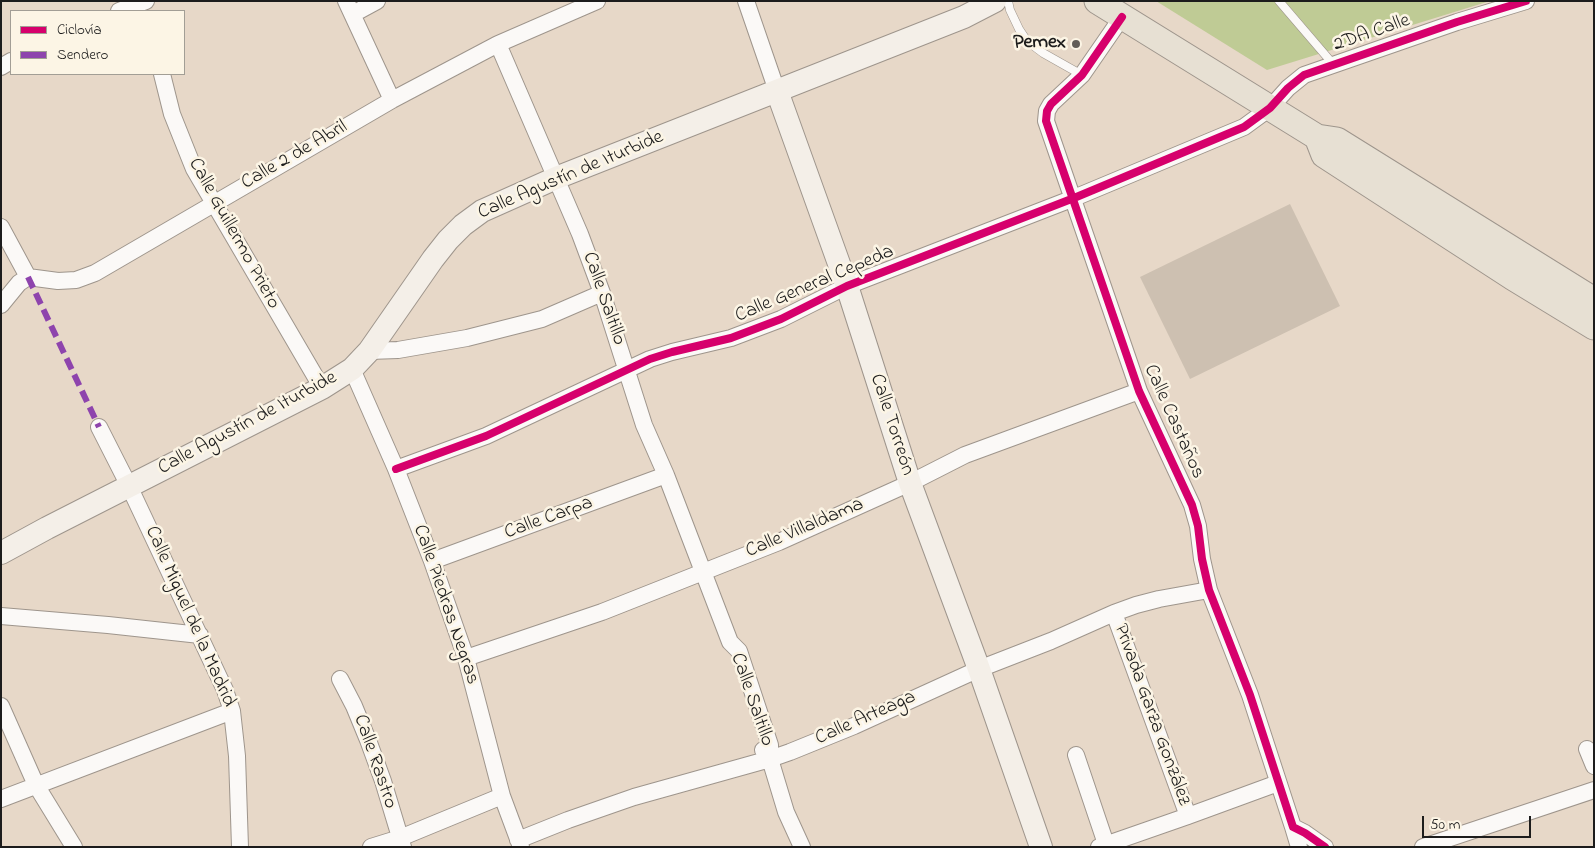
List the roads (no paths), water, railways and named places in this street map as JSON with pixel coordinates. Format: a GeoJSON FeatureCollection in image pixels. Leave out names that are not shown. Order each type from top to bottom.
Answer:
{"type":"FeatureCollection","features":[{"type":"Feature","properties":{"kind":"main road","name":"Calle Agustín de Iturbide"},"geometry":{"type":"LineString","coordinates":[[1,553],[322,388],[352,369],[369,351],[433,259],[462,225],[490,207],[556,178],[964,17],[995,1]]}},
{"type":"Feature","properties":{"kind":"main road"},"geometry":{"type":"LineString","coordinates":[[1097,1],[1317,137],[1337,140],[1594,300]]}},
{"type":"Feature","properties":{"kind":"main road","name":"Calle Torreón"},"geometry":{"type":"LineString","coordinates":[[777,91],[847,286],[910,483],[979,669],[1041,847]]}},
{"type":"Feature","properties":{"kind":"main road"},"geometry":{"type":"LineString","coordinates":[[1317,137],[1324,156],[1512,277],[1594,327]]}},
{"type":"Feature","properties":{"kind":"street"},"geometry":{"type":"LineString","coordinates":[[123,8],[146,1]]}},
{"type":"Feature","properties":{"kind":"street"},"geometry":{"type":"LineString","coordinates":[[377,1],[350,8],[392,100]]}},
{"type":"Feature","properties":{"kind":"street","name":"Calle 2 de Abril"},"geometry":{"type":"LineString","coordinates":[[28,277],[76,280],[95,273],[392,100],[498,44],[597,1]]}},
{"type":"Feature","properties":{"kind":"street","name":"Calle Torreón"},"geometry":{"type":"LineString","coordinates":[[746,1],[777,91]]}},
{"type":"Feature","properties":{"kind":"street","name":"2DA Calle"},"geometry":{"type":"LineString","coordinates":[[1270,108],[1288,88],[1304,75],[1457,22],[1523,2]]}},
{"type":"Feature","properties":{"kind":"street","name":"Calle Castaños"},"geometry":{"type":"LineString","coordinates":[[1122,17],[1082,75],[1051,104],[1047,111],[1046,120],[1139,391],[1192,505],[1198,526],[1202,559],[1209,590],[1250,695],[1299,847]]}},
{"type":"Feature","properties":{"kind":"street","name":"Calle Saltillo"},"geometry":{"type":"LineString","coordinates":[[498,44],[580,234],[602,293],[644,425],[666,475],[730,642],[739,651],[770,744],[770,759],[786,812],[802,847]]}},
{"type":"Feature","properties":{"kind":"street","name":"Calle Guillermo Prieto"},"geometry":{"type":"LineString","coordinates":[[162,75],[172,114],[194,169],[322,388]]}},
{"type":"Feature","properties":{"kind":"street","name":"Calle General Cepeda"},"geometry":{"type":"LineString","coordinates":[[396,469],[486,436],[650,359],[731,338],[781,320],[847,286],[1074,198],[1244,127],[1270,108]]}},
{"type":"Feature","properties":{"kind":"street"},"geometry":{"type":"LineString","coordinates":[[1,227],[28,277],[19,283],[1,305]]}},
{"type":"Feature","properties":{"kind":"street"},"geometry":{"type":"LineString","coordinates":[[369,351],[398,350],[467,338],[542,319],[602,293]]}},
{"type":"Feature","properties":{"kind":"street","name":"Calle Piedras Negras"},"geometry":{"type":"LineString","coordinates":[[352,369],[396,469],[432,562],[466,658],[502,796],[520,843]]}},
{"type":"Feature","properties":{"kind":"street","name":"Calle Villaldama"},"geometry":{"type":"LineString","coordinates":[[466,658],[602,612],[779,542],[910,483],[965,455],[1139,391]]}},
{"type":"Feature","properties":{"kind":"street","name":"Calle Miguel de la Madrid"},"geometry":{"type":"LineString","coordinates":[[99,427],[130,486],[220,676],[232,711],[240,847]]}},
{"type":"Feature","properties":{"kind":"street","name":"Calle Carpa"},"geometry":{"type":"LineString","coordinates":[[432,562],[666,475]]}},
{"type":"Feature","properties":{"kind":"street","name":"Calle Arteaga"},"geometry":{"type":"LineString","coordinates":[[520,843],[568,820],[634,797],[770,759],[854,726],[979,669],[1051,641],[1114,613],[1159,599],[1209,590]]}},
{"type":"Feature","properties":{"kind":"street","name":"Privada Garza González"},"geometry":{"type":"LineString","coordinates":[[1114,613],[1188,816]]}},
{"type":"Feature","properties":{"kind":"street"},"geometry":{"type":"LineString","coordinates":[[1,616],[200,635]]}},
{"type":"Feature","properties":{"kind":"street","name":"Calle Rastro"},"geometry":{"type":"LineString","coordinates":[[340,679],[368,740],[383,781],[401,842]]}},
{"type":"Feature","properties":{"kind":"street"},"geometry":{"type":"LineString","coordinates":[[1,706],[36,785],[74,847]]}},
{"type":"Feature","properties":{"kind":"street"},"geometry":{"type":"LineString","coordinates":[[1,799],[232,711]]}},
{"type":"Feature","properties":{"kind":"street"},"geometry":{"type":"LineString","coordinates":[[1588,749],[1594,766]]}},
{"type":"Feature","properties":{"kind":"street"},"geometry":{"type":"LineString","coordinates":[[1076,755],[1102,845],[1278,783]]}},
{"type":"Feature","properties":{"kind":"street"},"geometry":{"type":"LineString","coordinates":[[1423,847],[1441,844],[1594,790]]}},
{"type":"Feature","properties":{"kind":"street"},"geometry":{"type":"LineString","coordinates":[[371,847],[401,842],[502,796]]}},
{"type":"Feature","properties":{"kind":"street"},"geometry":{"type":"LineString","coordinates":[[1292,826],[1325,847]]}},
{"type":"Feature","properties":{"kind":"lane"},"geometry":{"type":"LineString","coordinates":[[1008,1],[1019,29],[1027,41],[1043,53],[1082,75]]}},
{"type":"Feature","properties":{"kind":"lane"},"geometry":{"type":"LineString","coordinates":[[1278,1],[1333,64]]}},
{"type":"Feature","properties":{"kind":"place","name":"Pemex"},"geometry":{"type":"Point","coordinates":[1076,44]}}]}
